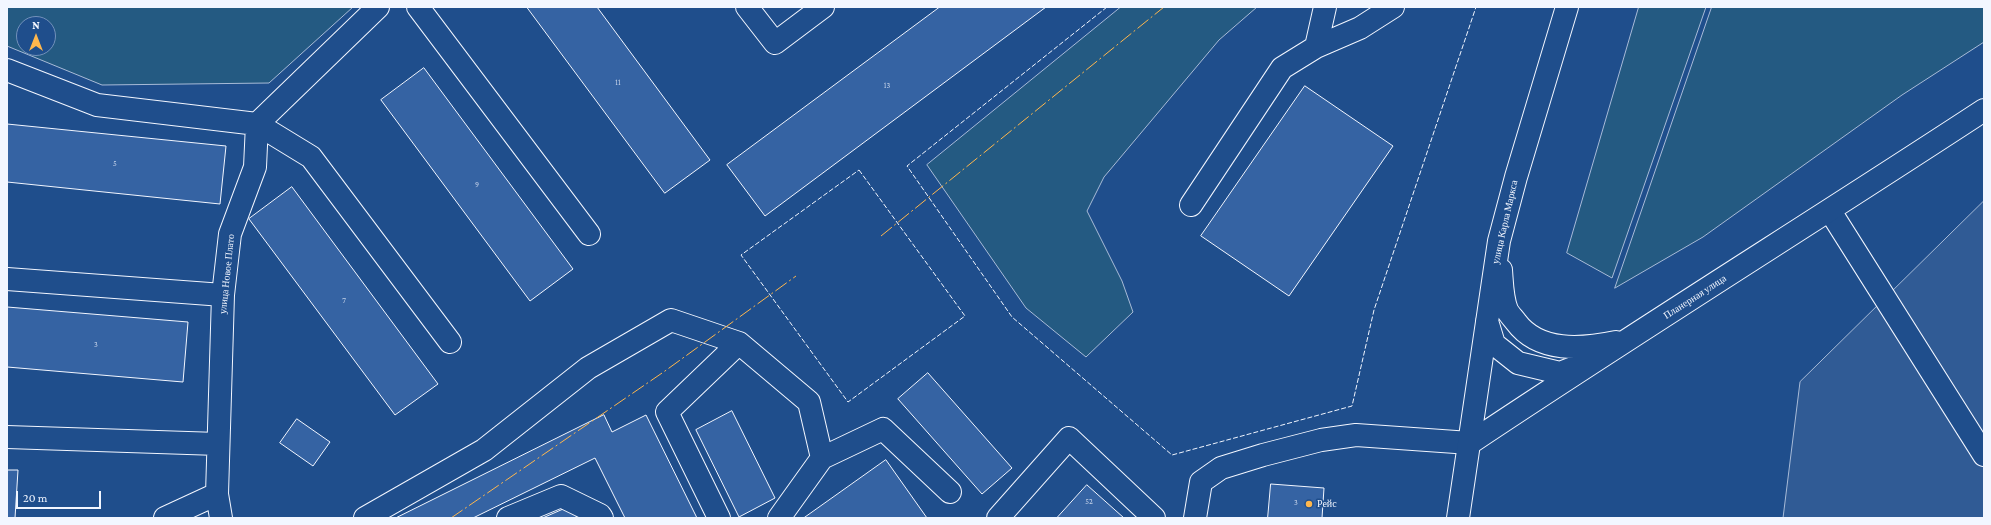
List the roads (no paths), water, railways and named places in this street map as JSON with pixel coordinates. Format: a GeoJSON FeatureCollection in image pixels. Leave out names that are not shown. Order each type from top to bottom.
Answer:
{"type":"FeatureCollection","features":[{"type":"Feature","properties":{"kind":"main road"},"geometry":{"type":"LineString","coordinates":[[257,124],[378,7]]}},
{"type":"Feature","properties":{"kind":"main road"},"geometry":{"type":"LineString","coordinates":[[418,7],[589,234]]}},
{"type":"Feature","properties":{"kind":"main road"},"geometry":{"type":"LineString","coordinates":[[747,7],[775,43],[823,7]]}},
{"type":"Feature","properties":{"kind":"main road"},"geometry":{"type":"LineString","coordinates":[[1316,47],[1326,7]]}},
{"type":"Feature","properties":{"kind":"main road"},"geometry":{"type":"LineString","coordinates":[[1191,205],[1282,68],[1316,47],[1360,28],[1392,7]]}},
{"type":"Feature","properties":{"kind":"main road","name":"улица Карла Маркса"},"geometry":{"type":"LineString","coordinates":[[1470,443],[1486,320],[1499,241],[1516,177],[1568,7]]}},
{"type":"Feature","properties":{"kind":"main road"},"geometry":{"type":"LineString","coordinates":[[7,70],[97,106],[257,124],[311,157],[450,342]]}},
{"type":"Feature","properties":{"kind":"main road","name":"Планерная улица"},"geometry":{"type":"LineString","coordinates":[[1470,443],[1594,360],[1830,211],[1984,110]]}},
{"type":"Feature","properties":{"kind":"main road","name":"улица Новое Плато"},"geometry":{"type":"LineString","coordinates":[[221,518],[217,494],[222,295],[230,234],[255,167],[257,124]]}},
{"type":"Feature","properties":{"kind":"main road"},"geometry":{"type":"LineString","coordinates":[[1830,211],[1984,456]]}},
{"type":"Feature","properties":{"kind":"main road"},"geometry":{"type":"LineString","coordinates":[[1499,241],[1502,283],[1507,310],[1521,329],[1536,340],[1564,347],[1591,347],[1627,340]]}},
{"type":"Feature","properties":{"kind":"main road"},"geometry":{"type":"LineString","coordinates":[[7,279],[222,295]]}},
{"type":"Feature","properties":{"kind":"main road"},"geometry":{"type":"LineString","coordinates":[[365,518],[484,450],[588,368],[671,320],[739,343],[809,402],[822,458]]}},
{"type":"Feature","properties":{"kind":"main road"},"geometry":{"type":"LineString","coordinates":[[1486,320],[1494,344],[1518,363],[1560,373],[1594,360]]}},
{"type":"Feature","properties":{"kind":"main road"},"geometry":{"type":"LineString","coordinates":[[719,518],[667,412],[739,343]]}},
{"type":"Feature","properties":{"kind":"main road"},"geometry":{"type":"LineString","coordinates":[[779,518],[822,458],[883,429],[950,492]]}},
{"type":"Feature","properties":{"kind":"main road"},"geometry":{"type":"LineString","coordinates":[[1195,518],[1201,482],[1221,468],[1321,440],[1356,435],[1470,443],[1458,518]]}},
{"type":"Feature","properties":{"kind":"main road"},"geometry":{"type":"LineString","coordinates":[[7,437],[218,444]]}},
{"type":"Feature","properties":{"kind":"main road"},"geometry":{"type":"LineString","coordinates":[[998,518],[1069,438],[1154,518]]}},
{"type":"Feature","properties":{"kind":"main road"},"geometry":{"type":"LineString","coordinates":[[165,518],[217,494]]}},
{"type":"Feature","properties":{"kind":"main road"},"geometry":{"type":"LineString","coordinates":[[508,518],[561,496],[600,515],[602,518]]}},
{"type":"Feature","properties":{"kind":"place","name":"Рейс"},"geometry":{"type":"Point","coordinates":[1309,504]}}]}
